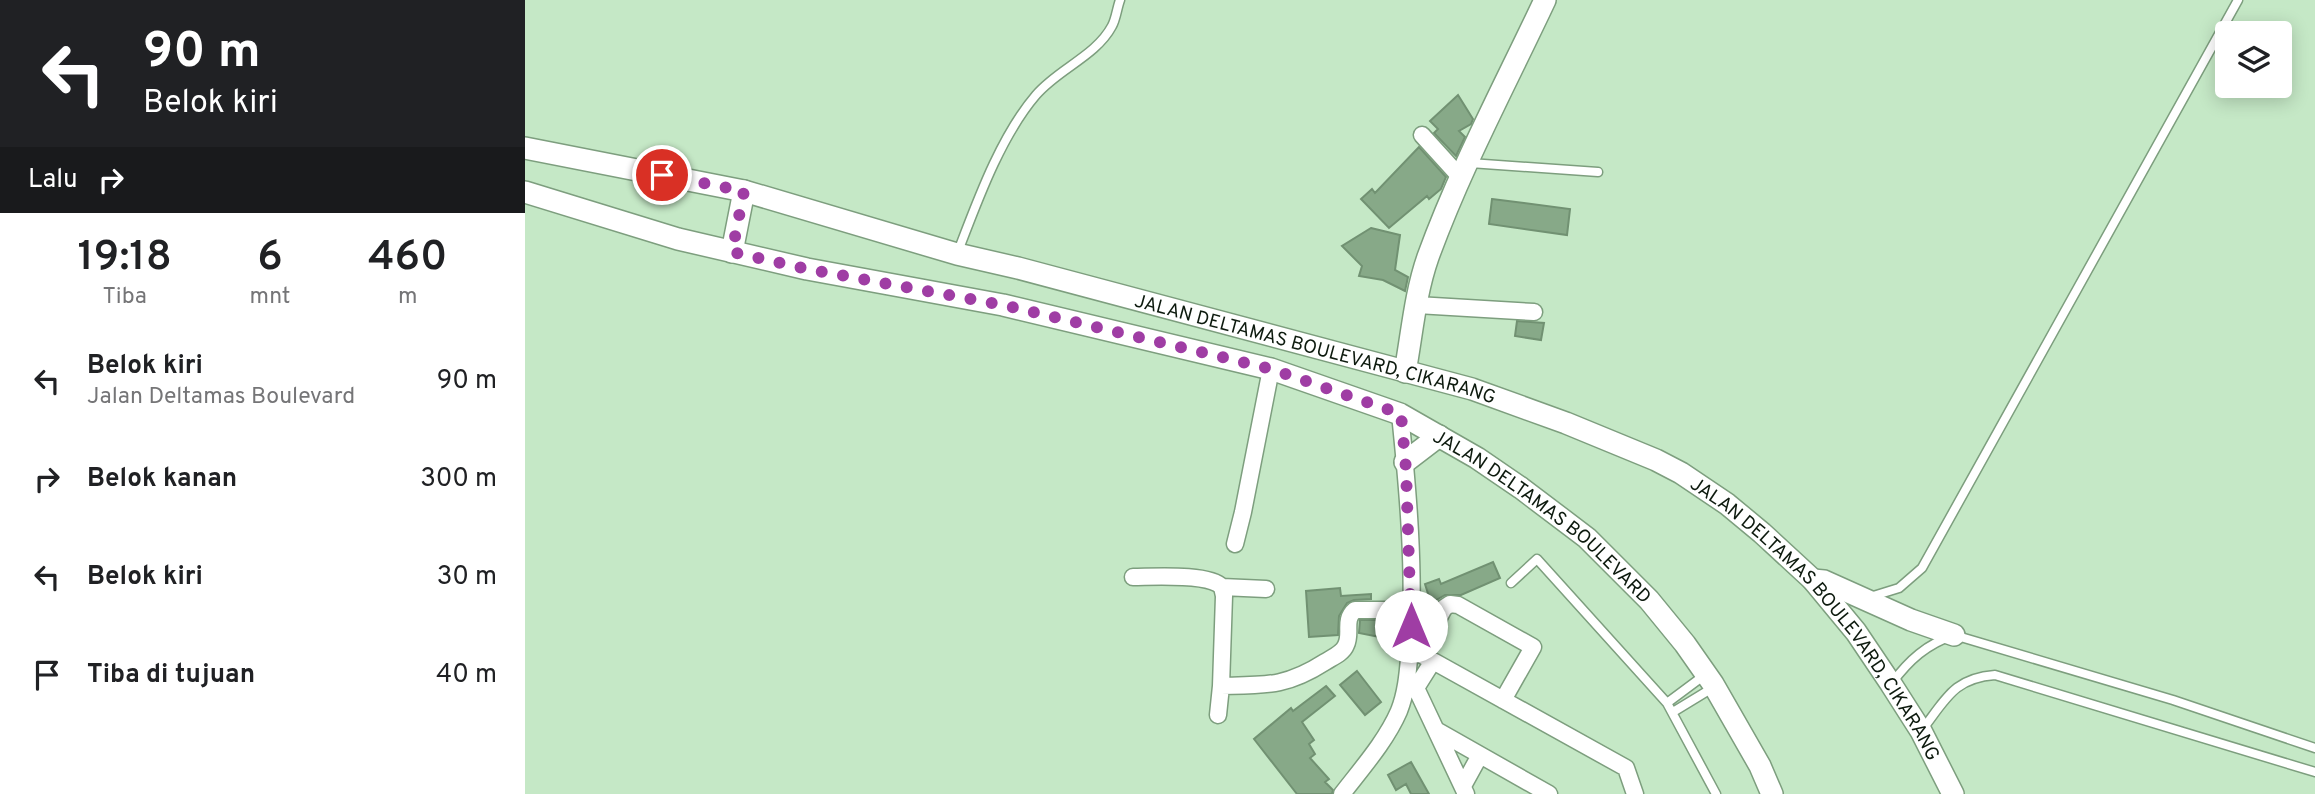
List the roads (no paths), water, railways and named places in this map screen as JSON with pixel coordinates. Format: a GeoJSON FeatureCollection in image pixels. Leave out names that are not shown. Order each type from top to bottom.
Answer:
{"type":"FeatureCollection","features":[{"type":"Feature","properties":{"kind":"street"},"geometry":{"type":"LineString","coordinates":[[1405,372],[1428,258],[1464,171],[1545,0]]}},
{"type":"Feature","properties":{"kind":"street"},"geometry":{"type":"LineString","coordinates":[[1422,135],[1464,171]]}},
{"type":"Feature","properties":{"kind":"street","name":"JALAN DELTAMAS BOULEVARD, CIKARANG"},"geometry":{"type":"LineString","coordinates":[[525,148],[744,191],[957,254],[1031,271],[1472,389],[1566,423],[1656,460],[1681,473],[1727,504],[1813,580],[1856,632],[1891,684],[1921,731],[1953,794]]}},
{"type":"Feature","properties":{"kind":"street"},"geometry":{"type":"LineString","coordinates":[[732,252],[744,191]]}},
{"type":"Feature","properties":{"kind":"street","name":"JALAN DELTAMAS BOULEVARD"},"geometry":{"type":"LineString","coordinates":[[525,192],[678,239],[732,252],[807,269],[1003,305],[1271,369],[1401,414],[1521,488],[1587,538],[1649,600],[1710,680],[1760,766],[1772,794]]}},
{"type":"Feature","properties":{"kind":"street"},"geometry":{"type":"LineString","coordinates":[[1417,305],[1534,312]]}},
{"type":"Feature","properties":{"kind":"street"},"geometry":{"type":"LineString","coordinates":[[1235,544],[1271,369]]}},
{"type":"Feature","properties":{"kind":"street"},"geometry":{"type":"LineString","coordinates":[[1342,794],[1382,741],[1400,708],[1408,677],[1412,610],[1401,414]]}},
{"type":"Feature","properties":{"kind":"street"},"geometry":{"type":"LineString","coordinates":[[1405,462],[1439,436]]}},
{"type":"Feature","properties":{"kind":"street"},"geometry":{"type":"LineString","coordinates":[[1133,577],[1180,577],[1215,581],[1222,587],[1224,596],[1218,715]]}},
{"type":"Feature","properties":{"kind":"street"},"geometry":{"type":"LineString","coordinates":[[1813,580],[1824,581],[1911,620],[1954,635]]}},
{"type":"Feature","properties":{"kind":"street"},"geometry":{"type":"LineString","coordinates":[[1222,587],[1266,589]]}},
{"type":"Feature","properties":{"kind":"street"},"geometry":{"type":"LineString","coordinates":[[1503,699],[1533,648],[1458,605],[1450,604],[1444,608],[1420,654],[1626,768],[1635,794]]}},
{"type":"Feature","properties":{"kind":"street"},"geometry":{"type":"LineString","coordinates":[[1221,686],[1269,685],[1303,676],[1345,649],[1348,620],[1355,610],[1412,610]]}},
{"type":"Feature","properties":{"kind":"street"},"geometry":{"type":"LineString","coordinates":[[1433,661],[1416,688],[1465,790]]}},
{"type":"Feature","properties":{"kind":"street"},"geometry":{"type":"LineString","coordinates":[[1436,730],[1549,794]]}},
{"type":"Feature","properties":{"kind":"street"},"geometry":{"type":"LineString","coordinates":[[1465,790],[1479,755]]}},
{"type":"Feature","properties":{"kind":"lane"},"geometry":{"type":"LineString","coordinates":[[957,254],[1010,133],[1037,94],[1064,69],[1094,48],[1113,26],[1120,0]]}},
{"type":"Feature","properties":{"kind":"lane"},"geometry":{"type":"LineString","coordinates":[[1866,598],[1899,587],[1921,568],[2238,0]]}},
{"type":"Feature","properties":{"kind":"lane"},"geometry":{"type":"LineString","coordinates":[[1464,171],[1598,172]]}},
{"type":"Feature","properties":{"kind":"lane"},"geometry":{"type":"LineString","coordinates":[[1511,583],[1537,559],[1667,703],[1716,794]]}},
{"type":"Feature","properties":{"kind":"lane"},"geometry":{"type":"LineString","coordinates":[[1891,684],[1915,656],[1937,641],[1954,635],[2173,700],[2315,748]]}},
{"type":"Feature","properties":{"kind":"lane"},"geometry":{"type":"LineString","coordinates":[[1921,731],[1956,687],[1975,676],[1995,675],[2315,772]]}},
{"type":"Feature","properties":{"kind":"lane"},"geometry":{"type":"LineString","coordinates":[[1667,703],[1710,680]]}},
{"type":"Feature","properties":{"kind":"lane"},"geometry":{"type":"LineString","coordinates":[[1673,712],[1710,680]]}}]}
